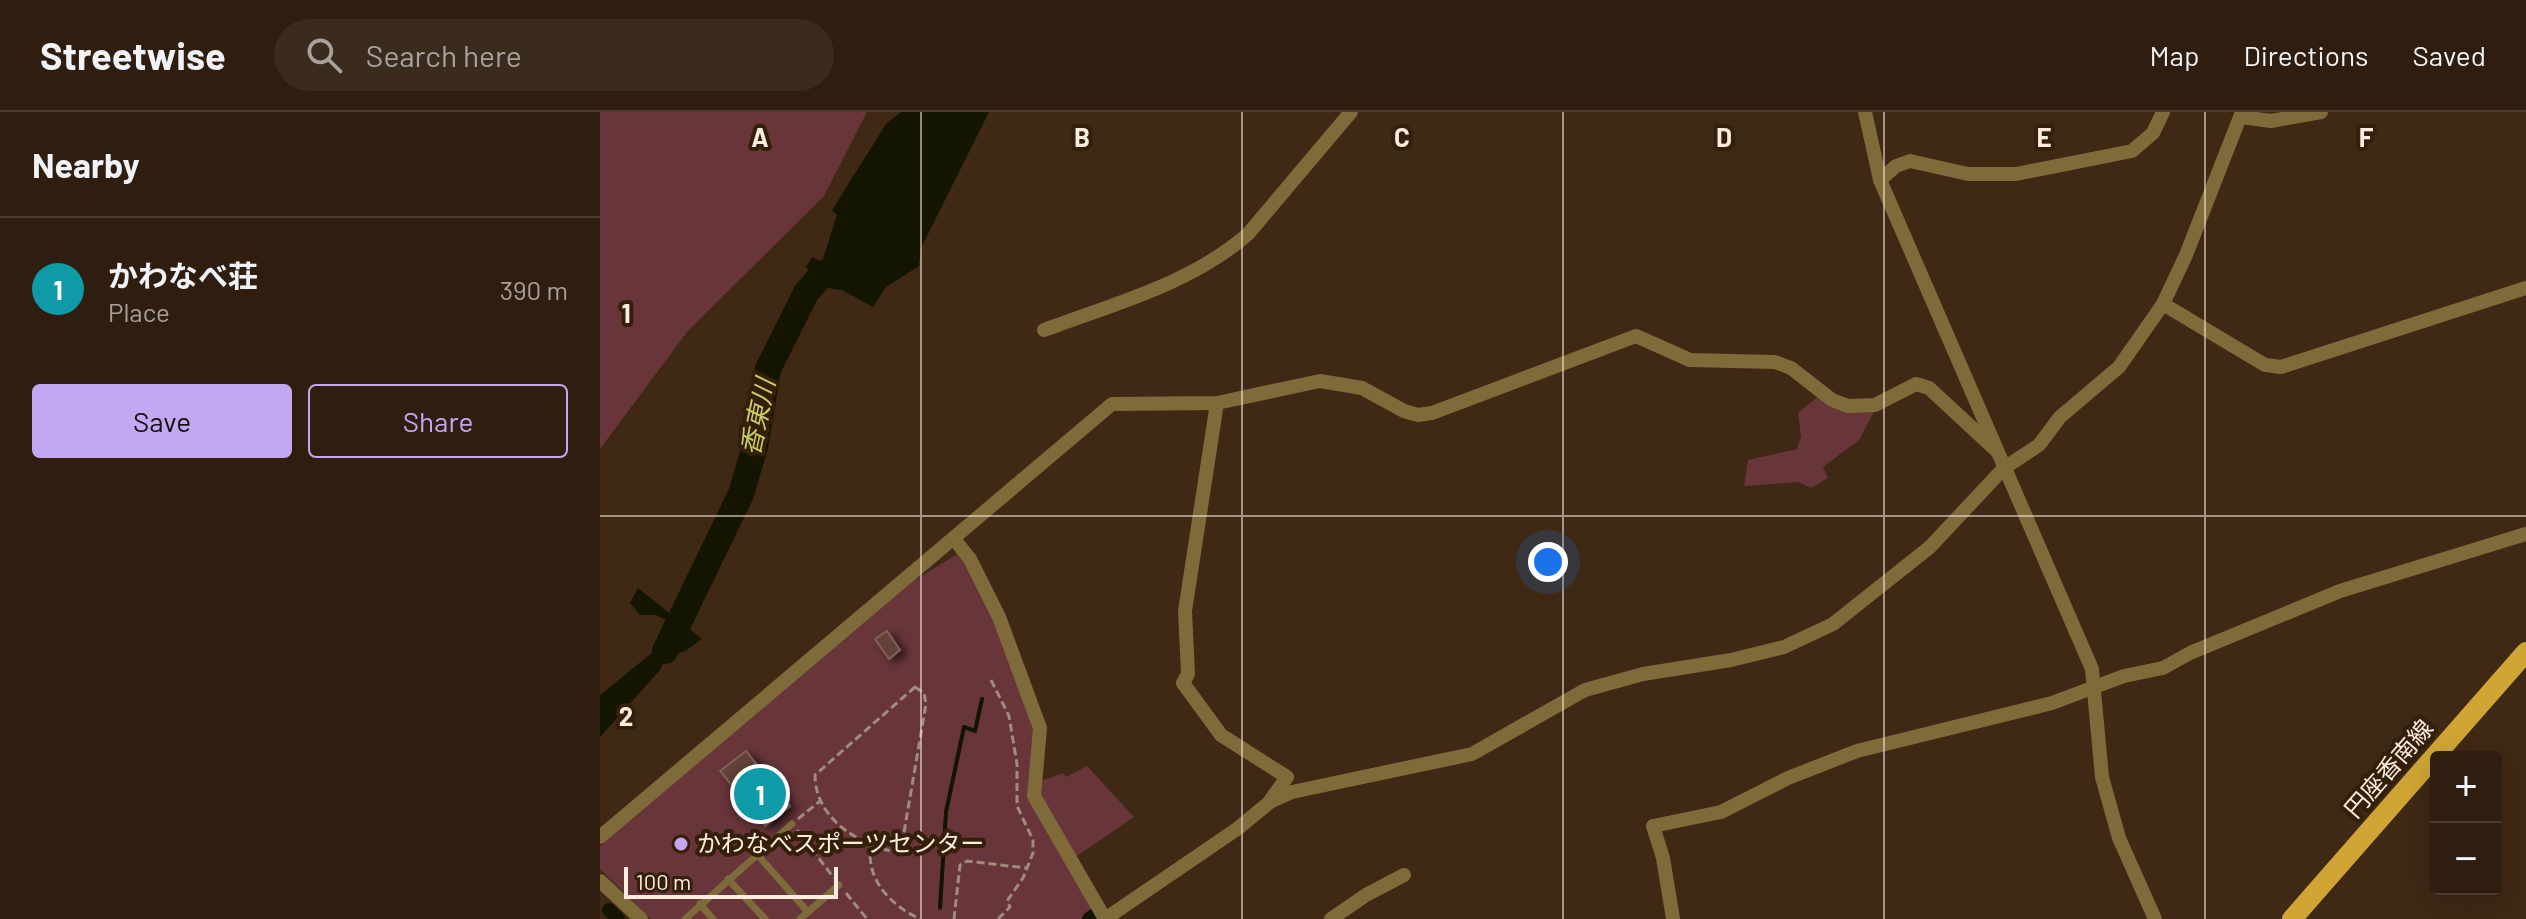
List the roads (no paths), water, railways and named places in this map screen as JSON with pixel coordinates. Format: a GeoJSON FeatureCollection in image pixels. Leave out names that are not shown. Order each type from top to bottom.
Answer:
{"type":"FeatureCollection","features":[{"type":"Feature","properties":{"kind":"main road","name":"円座香南線"},"geometry":{"type":"LineString","coordinates":[[2292,919],[2526,652]]}},
{"type":"Feature","properties":{"kind":"street"},"geometry":{"type":"LineString","coordinates":[[1044,330],[1181,278],[1229,250],[1248,234],[1351,112]]}},
{"type":"Feature","properties":{"kind":"street"},"geometry":{"type":"LineString","coordinates":[[1865,112],[1880,180],[2092,669],[2102,777],[2119,838],[2155,919]]}},
{"type":"Feature","properties":{"kind":"street"},"geometry":{"type":"LineString","coordinates":[[1880,180],[1896,166],[1910,161],[1968,174],[2016,174],[2132,151],[2153,133],[2163,112]]}},
{"type":"Feature","properties":{"kind":"street"},"geometry":{"type":"LineString","coordinates":[[1270,802],[1315,786],[1472,754],[1509,736],[1559,702],[1609,682],[1731,660],[1809,638],[1894,579],[1930,547],[2004,468],[2039,445],[2060,417],[2119,367],[2163,304],[2241,115],[2271,121],[2321,112]]}},
{"type":"Feature","properties":{"kind":"street"},"geometry":{"type":"LineString","coordinates":[[2163,304],[2265,365],[2281,367],[2526,288]]}},
{"type":"Feature","properties":{"kind":"street"},"geometry":{"type":"LineString","coordinates":[[600,837],[1112,404],[1217,403],[1320,381],[1362,388],[1404,411],[1418,415],[1432,413],[1636,336],[1690,360],[1775,362],[1791,368],[1832,400],[1848,406],[1875,405],[1916,384],[1929,388],[1997,451]]}},
{"type":"Feature","properties":{"kind":"street"},"geometry":{"type":"LineString","coordinates":[[954,539],[970,559],[999,617],[1040,728],[1034,796],[1105,919],[1237,829],[1270,802],[1287,777],[1221,735],[1183,683],[1188,674],[1185,611],[1217,403]]}},
{"type":"Feature","properties":{"kind":"street"},"geometry":{"type":"LineString","coordinates":[[1673,919],[1663,858],[1653,826],[1721,812],[1788,778],[1857,751],[2052,703],[2124,676],[2163,668],[2190,653],[2340,591],[2526,534]]}},
{"type":"Feature","properties":{"kind":"street"},"geometry":{"type":"LineString","coordinates":[[1331,919],[1366,895],[1404,875]]}},
{"type":"Feature","properties":{"kind":"street"},"geometry":{"type":"LineString","coordinates":[[600,881],[641,919]]}},
{"type":"Feature","properties":{"kind":"lane"},"geometry":{"type":"LineString","coordinates":[[685,919],[792,824]]}},
{"type":"Feature","properties":{"kind":"lane"},"geometry":{"type":"LineString","coordinates":[[757,854],[808,912]]}},
{"type":"Feature","properties":{"kind":"lane"},"geometry":{"type":"LineString","coordinates":[[728,879],[765,919]]}},
{"type":"Feature","properties":{"kind":"lane"},"geometry":{"type":"LineString","coordinates":[[800,919],[839,885]]}},
{"type":"Feature","properties":{"kind":"lane"},"geometry":{"type":"LineString","coordinates":[[700,904],[713,919]]}},
{"type":"Feature","properties":{"kind":"waterway","name":"香東川"},"geometry":{"type":"LineString","coordinates":[[665,651],[741,494],[755,447],[768,369],[806,293],[823,273],[838,277]]}},
{"type":"Feature","properties":{"kind":"waterway"},"geometry":{"type":"LineString","coordinates":[[940,908],[946,812],[964,727],[975,731],[982,699]]}},
{"type":"Feature","properties":{"kind":"waterway"},"geometry":{"type":"LineString","coordinates":[[609,910],[618,919]]}},
{"type":"Feature","properties":{"kind":"waterway"},"geometry":{"type":"LineString","coordinates":[[1089,919],[1096,914]]}},
{"type":"Feature","properties":{"kind":"place","name":"かわなべ荘"},"geometry":{"type":"Point","coordinates":[760,794]}},
{"type":"Feature","properties":{"kind":"place","name":"かわなべスポーツセンター"},"geometry":{"type":"Point","coordinates":[681,844]}}]}
